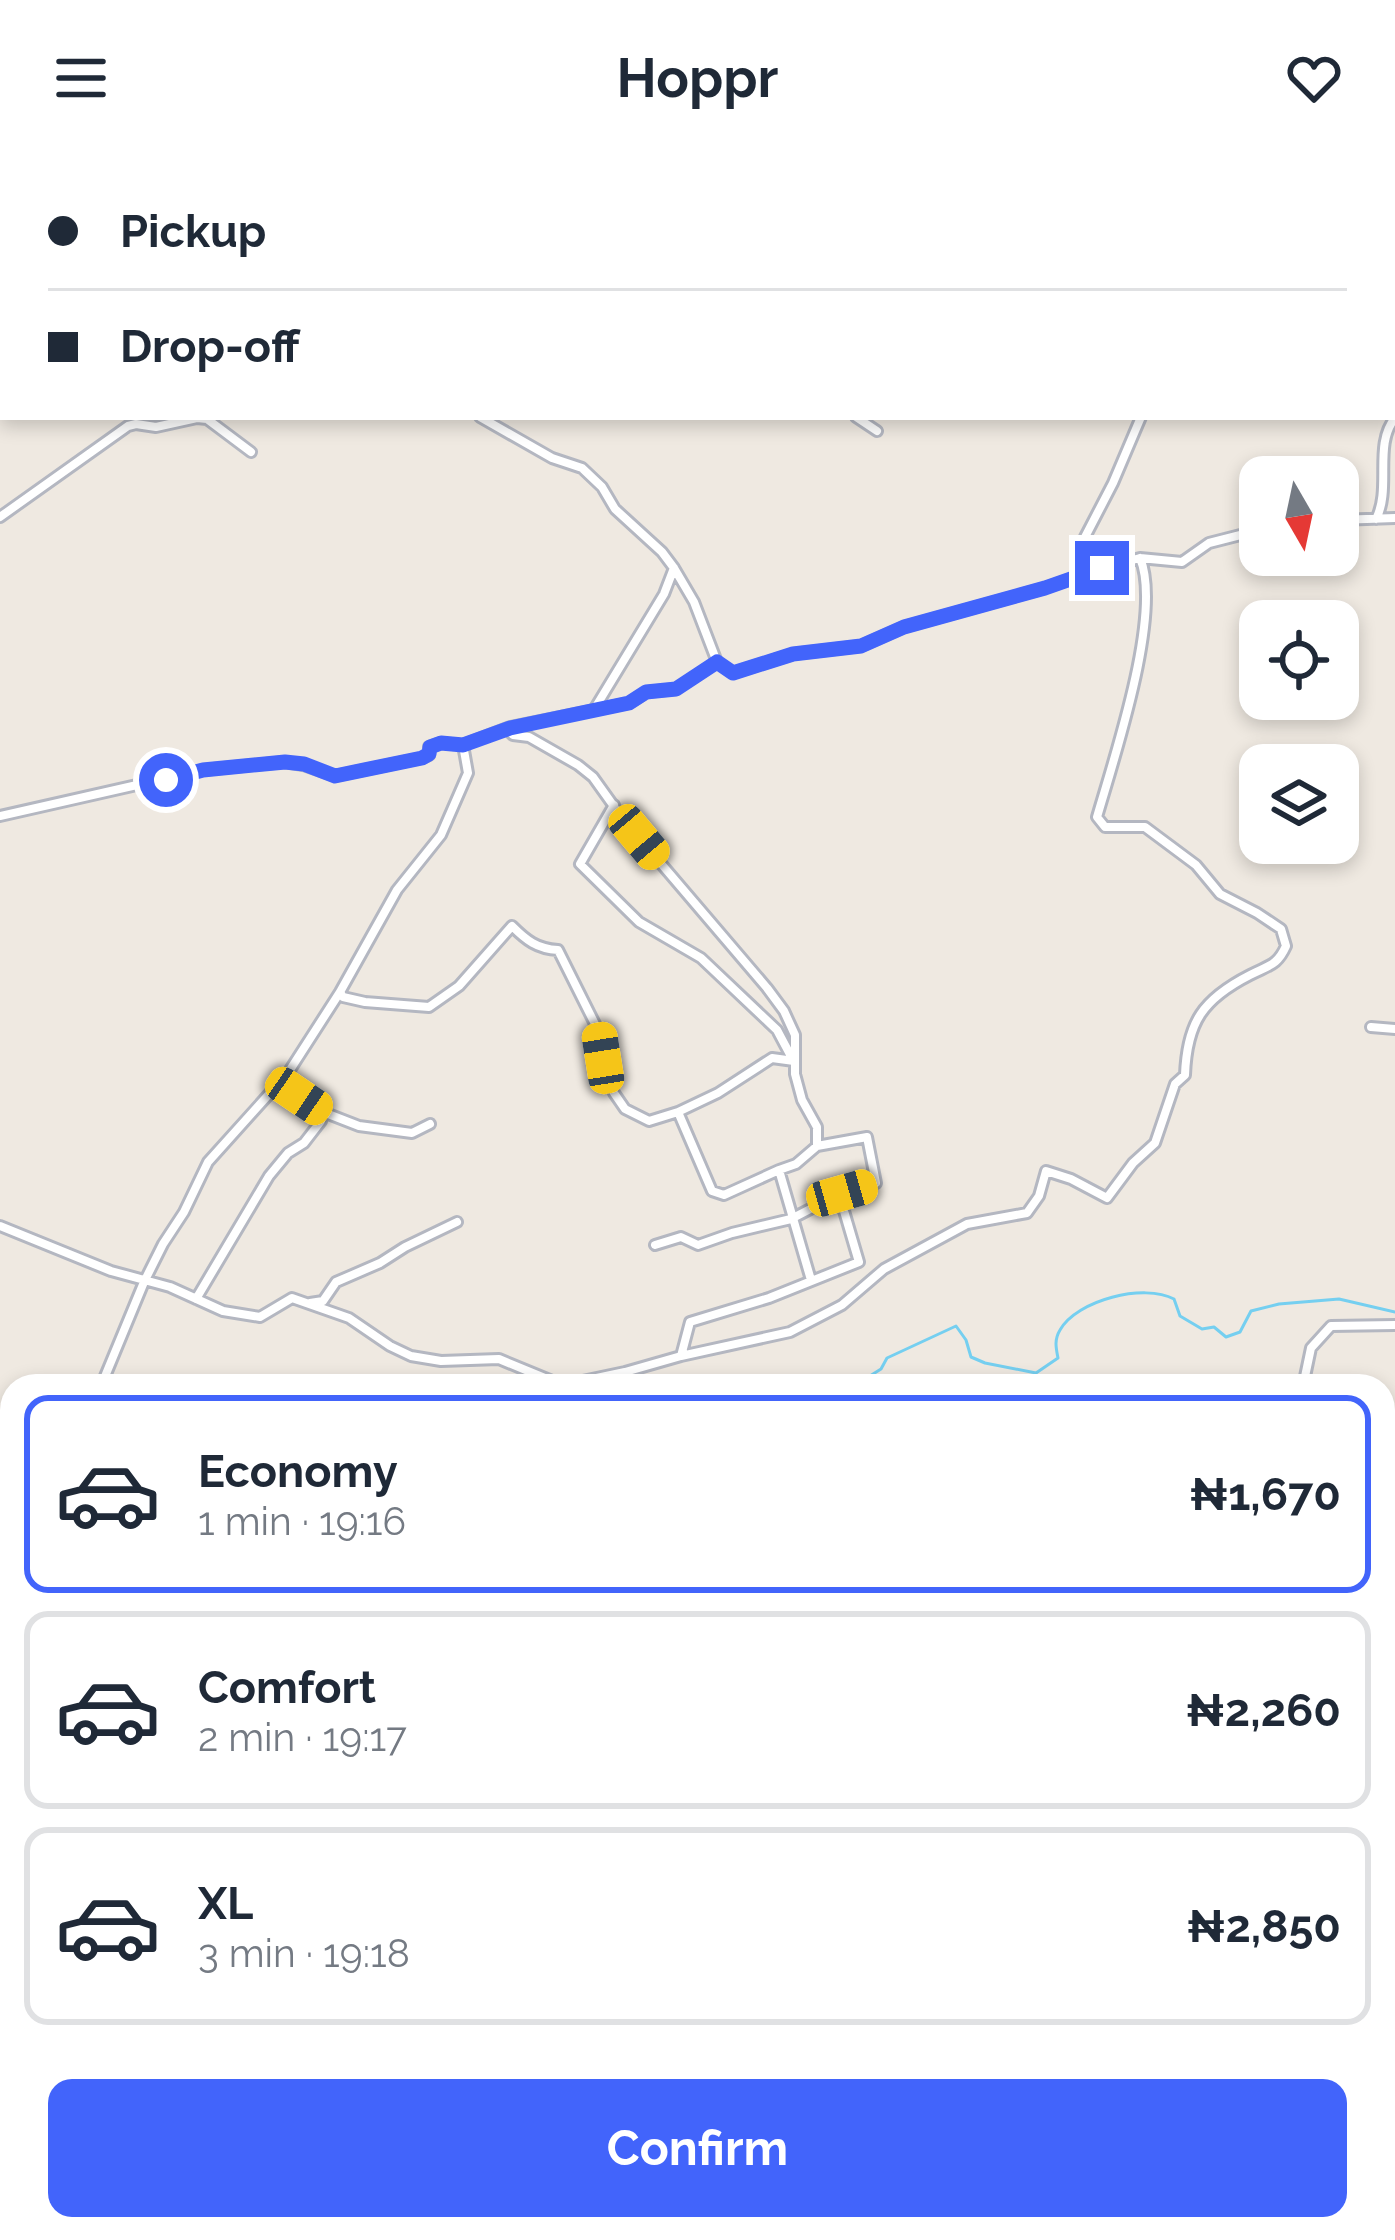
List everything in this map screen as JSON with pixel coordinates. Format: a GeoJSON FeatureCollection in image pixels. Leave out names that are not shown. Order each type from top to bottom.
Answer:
{"type":"FeatureCollection","features":[{"type":"Feature","properties":{"kind":"street"},"geometry":{"type":"LineString","coordinates":[[0,517],[128,426],[156,427],[188,420]]}},
{"type":"Feature","properties":{"kind":"street"},"geometry":{"type":"LineString","coordinates":[[208,420],[251,452]]}},
{"type":"Feature","properties":{"kind":"street"},"geometry":{"type":"LineString","coordinates":[[485,420],[552,458],[582,468],[602,487],[615,509],[674,568],[694,602],[717,662],[733,673],[793,654],[861,646],[904,627],[1140,559],[1182,562],[1209,543],[1239,535]]}},
{"type":"Feature","properties":{"kind":"street"},"geometry":{"type":"LineString","coordinates":[[860,420],[877,431]]}},
{"type":"Feature","properties":{"kind":"street"},"geometry":{"type":"LineString","coordinates":[[1091,572],[1085,537],[1140,420]]}},
{"type":"Feature","properties":{"kind":"street"},"geometry":{"type":"LineString","coordinates":[[1376,519],[1383,501],[1385,441],[1393,420]]}},
{"type":"Feature","properties":{"kind":"street"},"geometry":{"type":"LineString","coordinates":[[1359,519],[1395,518]]}},
{"type":"Feature","properties":{"kind":"street"},"geometry":{"type":"LineString","coordinates":[[616,1374],[790,1332],[842,1305],[884,1269],[967,1224],[1027,1213],[1039,1196],[1046,1171],[1107,1198],[1155,1143],[1175,1084],[1185,1075],[1186,1046],[1202,1012],[1221,990],[1279,962],[1286,946],[1281,929],[1220,894],[1196,865],[1144,827],[1105,826],[1097,817],[1135,680],[1148,605],[1146,572],[1140,559]]}},
{"type":"Feature","properties":{"kind":"street"},"geometry":{"type":"LineString","coordinates":[[594,710],[664,594],[674,568]]}},
{"type":"Feature","properties":{"kind":"street"},"geometry":{"type":"LineString","coordinates":[[0,816],[203,770],[285,762],[341,775],[422,758],[430,747],[441,743],[463,745],[629,703],[646,692],[676,689],[717,662]]}},
{"type":"Feature","properties":{"kind":"street"},"geometry":{"type":"LineString","coordinates":[[508,730],[578,765],[599,784],[784,1011],[795,1035],[794,1061],[802,1100],[818,1127],[817,1147]]}},
{"type":"Feature","properties":{"kind":"street"},"geometry":{"type":"LineString","coordinates":[[106,1374],[144,1282],[208,1162],[287,1073],[340,992],[397,890],[440,835],[468,773],[463,745]]}},
{"type":"Feature","properties":{"kind":"street"},"geometry":{"type":"LineString","coordinates":[[614,805],[580,864],[639,922],[700,958],[777,1030],[794,1061]]}},
{"type":"Feature","properties":{"kind":"street"},"geometry":{"type":"LineString","coordinates":[[340,992],[365,1002],[429,1007],[458,986],[512,926],[533,945],[558,950],[599,1032],[614,1093],[625,1109],[650,1121],[718,1094],[772,1058],[794,1061]]}},
{"type":"Feature","properties":{"kind":"street"},"geometry":{"type":"LineString","coordinates":[[1371,1027],[1395,1029]]}},
{"type":"Feature","properties":{"kind":"street"},"geometry":{"type":"LineString","coordinates":[[287,1073],[286,1082],[299,1096],[359,1126],[412,1133],[430,1124]]}},
{"type":"Feature","properties":{"kind":"street"},"geometry":{"type":"LineString","coordinates":[[196,1299],[269,1176],[304,1143],[323,1112]]}},
{"type":"Feature","properties":{"kind":"street"},"geometry":{"type":"LineString","coordinates":[[655,1245],[681,1237],[698,1245],[791,1219],[842,1193],[876,1183],[867,1137],[817,1147],[796,1164],[724,1195],[712,1191],[678,1112]]}},
{"type":"Feature","properties":{"kind":"street"},"geometry":{"type":"LineString","coordinates":[[779,1170],[811,1280]]}},
{"type":"Feature","properties":{"kind":"street"},"geometry":{"type":"LineString","coordinates":[[681,1356],[690,1322],[770,1298],[860,1262],[842,1193]]}},
{"type":"Feature","properties":{"kind":"street"},"geometry":{"type":"LineString","coordinates":[[303,1303],[323,1300],[336,1282],[458,1222]]}},
{"type":"Feature","properties":{"kind":"street"},"geometry":{"type":"LineString","coordinates":[[0,1226],[223,1312],[260,1317],[292,1298],[349,1318],[411,1356],[441,1361],[500,1359],[535,1374]]}},
{"type":"Feature","properties":{"kind":"street"},"geometry":{"type":"LineString","coordinates":[[1306,1374],[1311,1348],[1330,1326],[1395,1325]]}},
{"type":"Feature","properties":{"kind":"waterway"},"geometry":{"type":"LineString","coordinates":[[873,1374],[887,1358],[956,1326],[971,1357],[1036,1373],[1058,1358],[1057,1337],[1069,1319],[1096,1303],[1129,1294],[1174,1299],[1180,1316],[1202,1329],[1214,1327],[1226,1337],[1240,1332],[1251,1311],[1279,1304],[1339,1299],[1395,1312]]}},
{"type":"Feature","properties":{"kind":"route"},"geometry":{"type":"LineString","coordinates":[[166,780],[203,770],[285,762],[335,776],[422,758],[430,747],[441,743],[463,745],[510,728],[629,703],[646,692],[676,689],[717,662],[733,673],[793,654],[861,646],[904,627],[1102,568]]}}]}
